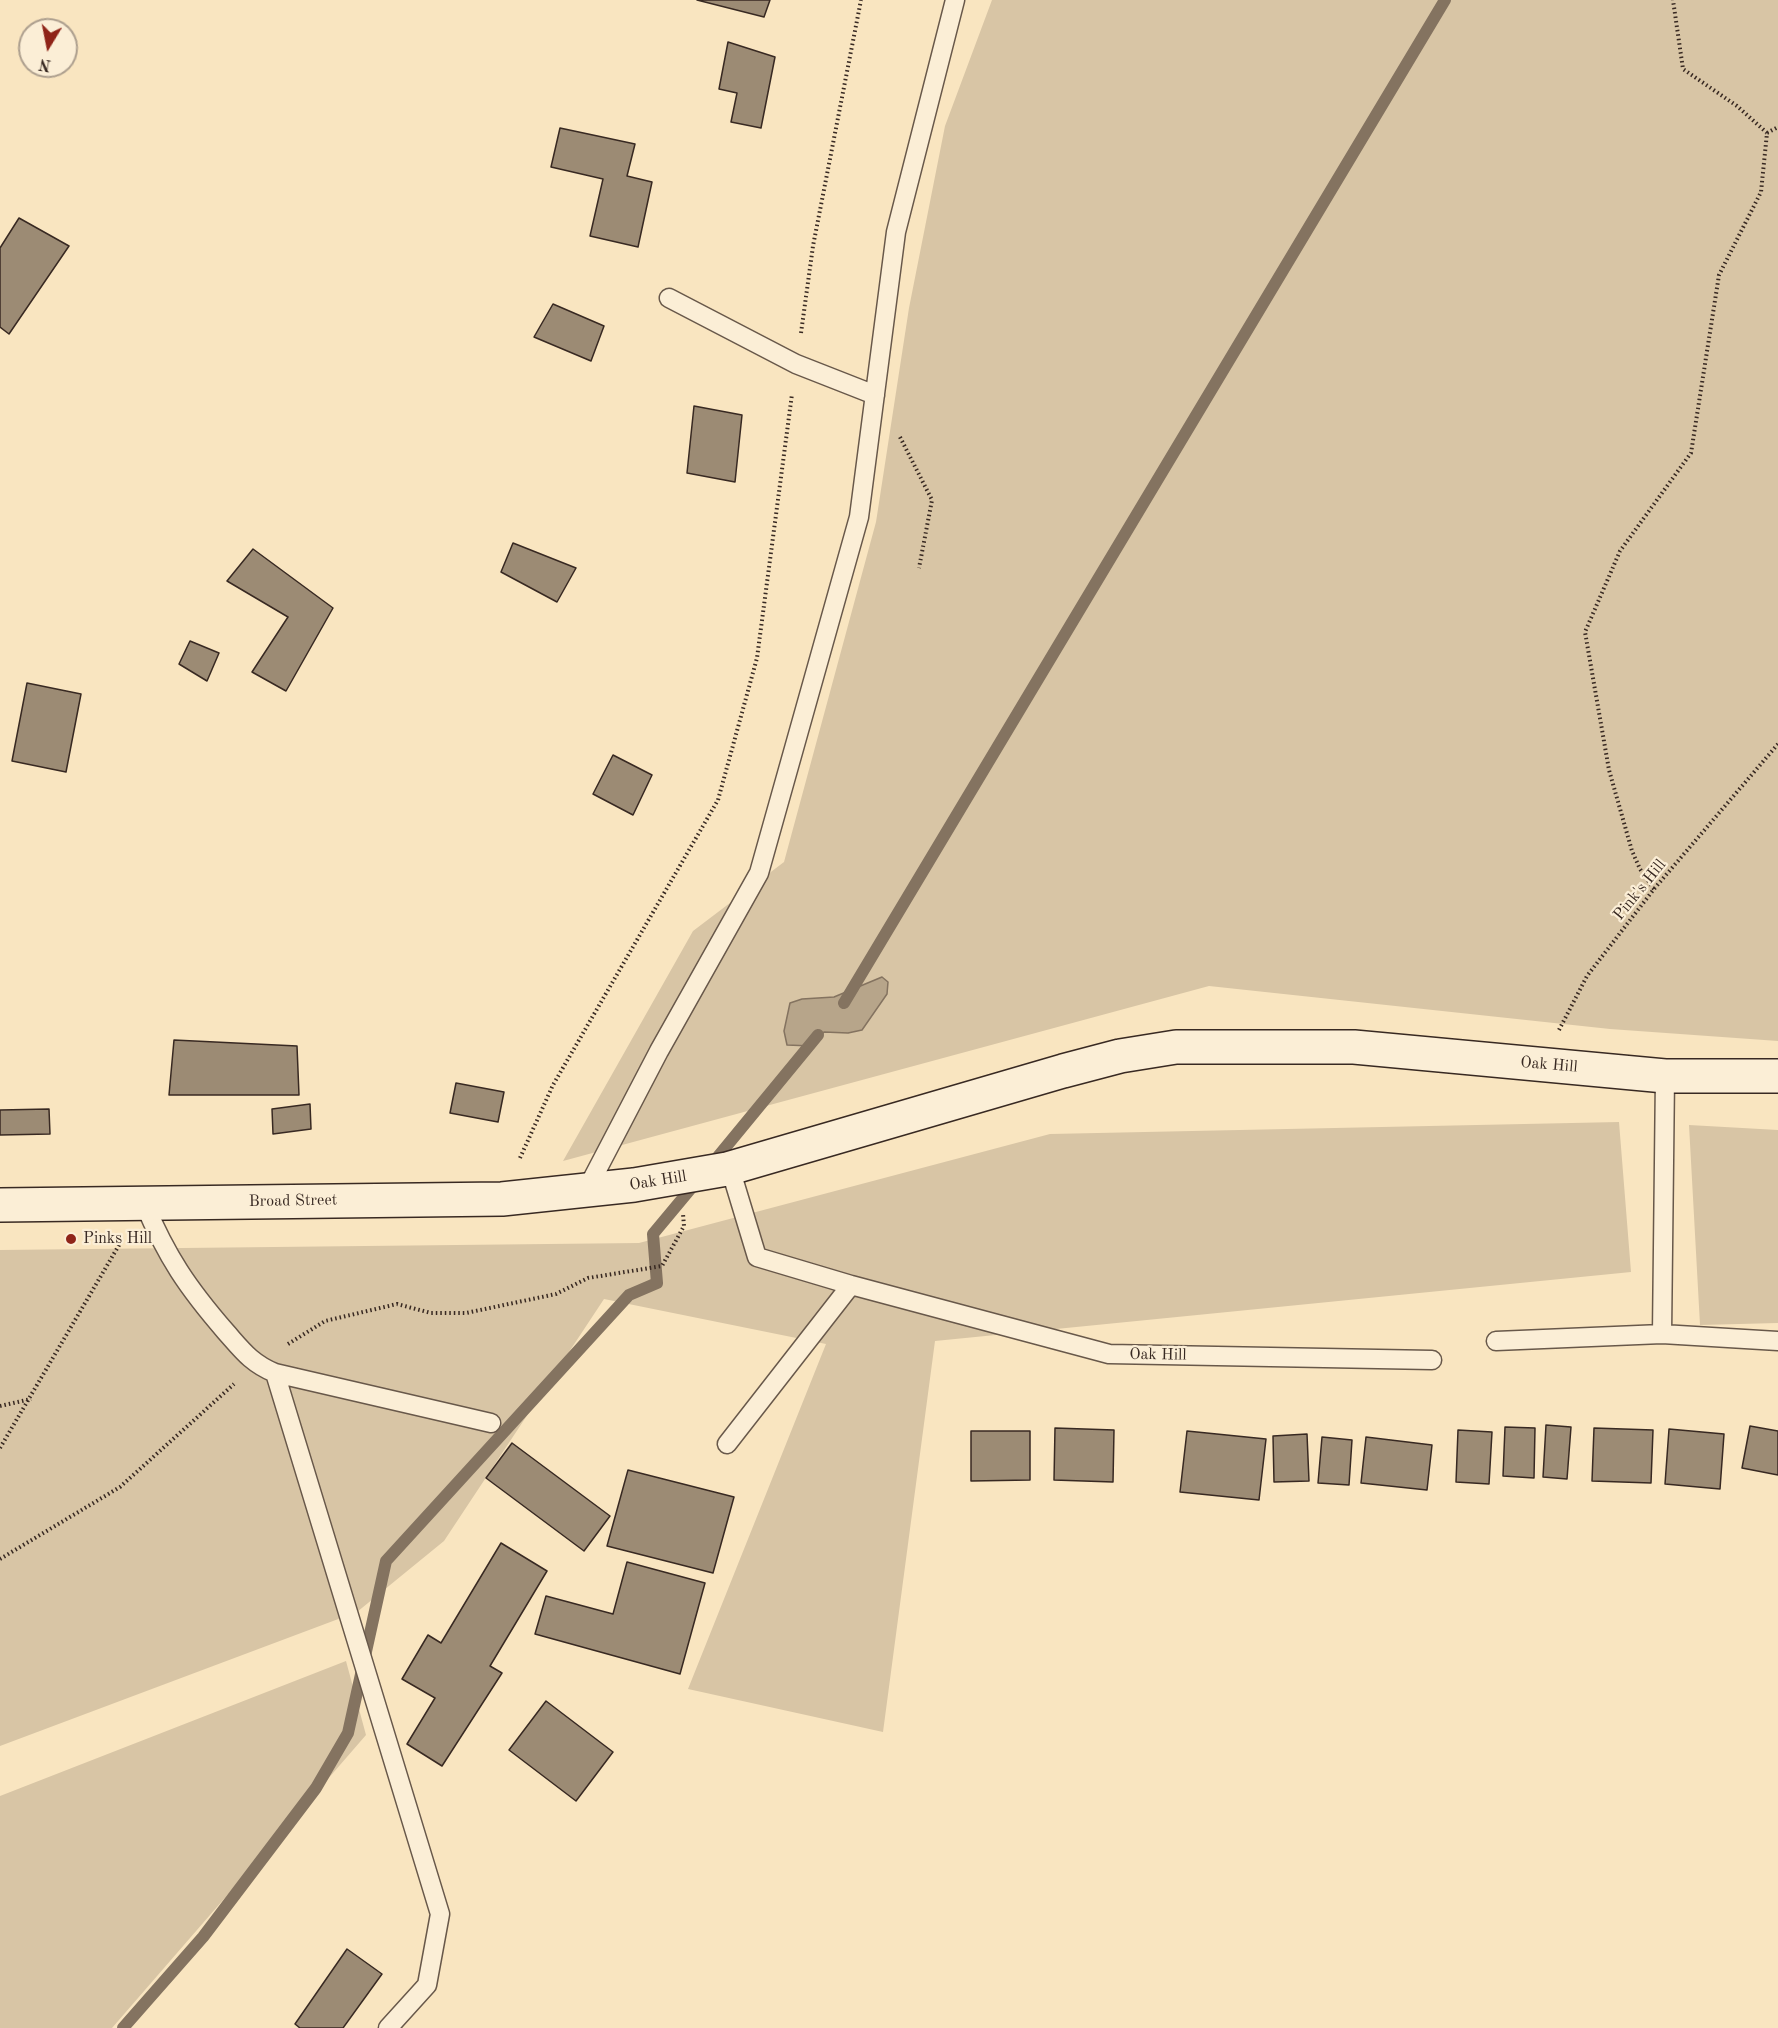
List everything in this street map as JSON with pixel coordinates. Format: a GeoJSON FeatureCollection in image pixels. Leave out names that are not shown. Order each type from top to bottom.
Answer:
{"type":"FeatureCollection","features":[{"type":"Feature","properties":{"kind":"street","name":"Oak Hill"},"geometry":{"type":"LineString","coordinates":[[586,1191],[679,1178],[729,1168],[1074,1068],[1120,1056],[1176,1047],[1354,1047],[1665,1076],[1778,1076]]}},
{"type":"Feature","properties":{"kind":"street","name":"Broad Street"},"geometry":{"type":"LineString","coordinates":[[0,1205],[502,1199],[586,1191]]}},
{"type":"Feature","properties":{"kind":"lane"},"geometry":{"type":"LineString","coordinates":[[586,1191],[659,1051],[759,873],[860,517],[896,232],[955,0]]}},
{"type":"Feature","properties":{"kind":"lane"},"geometry":{"type":"LineString","coordinates":[[669,298],[796,364],[875,395]]}},
{"type":"Feature","properties":{"kind":"lane"},"geometry":{"type":"LineString","coordinates":[[1662,1334],[1665,1076]]}},
{"type":"Feature","properties":{"kind":"lane","name":"Oak Hill"},"geometry":{"type":"LineString","coordinates":[[729,1168],[757,1257],[851,1285],[1109,1354],[1432,1360]]}},
{"type":"Feature","properties":{"kind":"lane"},"geometry":{"type":"LineString","coordinates":[[144,1203],[165,1252],[193,1295],[255,1365],[275,1373],[490,1423]]}},
{"type":"Feature","properties":{"kind":"lane"},"geometry":{"type":"LineString","coordinates":[[727,1444],[851,1285]]}},
{"type":"Feature","properties":{"kind":"lane"},"geometry":{"type":"LineString","coordinates":[[1496,1341],[1662,1334],[1778,1341]]}},
{"type":"Feature","properties":{"kind":"lane"},"geometry":{"type":"LineString","coordinates":[[275,1373],[440,1914],[427,1986],[388,2028]]}},
{"type":"Feature","properties":{"kind":"path"},"geometry":{"type":"LineString","coordinates":[[502,1199],[553,1085],[718,800],[757,658],[813,246],[861,0]]}},
{"type":"Feature","properties":{"kind":"path"},"geometry":{"type":"LineString","coordinates":[[1673,0],[1683,69],[1737,106],[1767,133]]}},
{"type":"Feature","properties":{"kind":"path"},"geometry":{"type":"LineString","coordinates":[[1767,133],[1778,127]]}},
{"type":"Feature","properties":{"kind":"path"},"geometry":{"type":"LineString","coordinates":[[1654,889],[1640,869],[1632,851],[1609,770],[1585,632],[1620,551],[1690,453],[1719,275],[1761,192],[1767,133]]}},
{"type":"Feature","properties":{"kind":"path"},"geometry":{"type":"LineString","coordinates":[[872,418],[903,439],[932,500],[919,568]]}},
{"type":"Feature","properties":{"kind":"path","name":"Pink's Hill"},"geometry":{"type":"LineString","coordinates":[[1540,1065],[1587,976],[1654,889],[1778,744]]}},
{"type":"Feature","properties":{"kind":"path"},"geometry":{"type":"LineString","coordinates":[[0,1559],[120,1487],[255,1365],[325,1322],[397,1304],[431,1313],[466,1313],[556,1294],[588,1278],[662,1266],[684,1226],[679,1178]]}},
{"type":"Feature","properties":{"kind":"path"},"geometry":{"type":"LineString","coordinates":[[0,1448],[31,1399],[144,1203]]}},
{"type":"Feature","properties":{"kind":"path"},"geometry":{"type":"LineString","coordinates":[[0,1406],[31,1399]]}},
{"type":"Feature","properties":{"kind":"shaded area"},"geometry":{"type":"Polygon","coordinates":[[[992,0],[1778,0],[1778,1041],[1610,1029],[1209,986],[563,1161],[693,931],[784,862],[876,522],[909,308],[945,126],[992,0]]]}},
{"type":"Feature","properties":{"kind":"shaded area"},"geometry":{"type":"Polygon","coordinates":[[[882,977],[888,982],[887,994],[862,1030],[848,1033],[824,1032],[812,1046],[787,1045],[784,1031],[790,1003],[802,999],[834,997],[882,977]]]}},
{"type":"Feature","properties":{"kind":"shaded area"},"geometry":{"type":"Polygon","coordinates":[[[1619,1122],[1631,1272],[935,1341],[883,1732],[688,1689],[826,1344],[604,1299],[444,1541],[357,1612],[0,1746],[0,1250],[639,1243],[1050,1134],[1619,1122]]]}},
{"type":"Feature","properties":{"kind":"shaded area"},"geometry":{"type":"Polygon","coordinates":[[[1689,1125],[1778,1130],[1778,1323],[1700,1325],[1689,1125]]]}},
{"type":"Feature","properties":{"kind":"shaded area"},"geometry":{"type":"Polygon","coordinates":[[[346,1661],[366,1735],[112,2028],[0,2028],[0,1796],[346,1661]]]}},
{"type":"Feature","properties":{"kind":"building"},"geometry":{"type":"Polygon","coordinates":[[[697,0],[770,0],[764,17],[697,0]]]}},
{"type":"Feature","properties":{"kind":"building"},"geometry":{"type":"Polygon","coordinates":[[[728,42],[775,57],[761,128],[731,122],[737,93],[719,89],[728,42]]]}},
{"type":"Feature","properties":{"kind":"building"},"geometry":{"type":"Polygon","coordinates":[[[560,128],[635,144],[627,176],[652,182],[638,247],[590,236],[603,179],[551,167],[560,128]]]}},
{"type":"Feature","properties":{"kind":"building"},"geometry":{"type":"Polygon","coordinates":[[[19,218],[69,246],[9,334],[0,327],[0,248],[19,218]]]}},
{"type":"Feature","properties":{"kind":"building"},"geometry":{"type":"Polygon","coordinates":[[[553,304],[604,326],[591,361],[534,337],[553,304]]]}},
{"type":"Feature","properties":{"kind":"building"},"geometry":{"type":"Polygon","coordinates":[[[694,406],[742,415],[735,482],[687,473],[694,406]]]}},
{"type":"Feature","properties":{"kind":"building"},"geometry":{"type":"Polygon","coordinates":[[[513,543],[576,568],[557,602],[501,572],[513,543]]]}},
{"type":"Feature","properties":{"kind":"building"},"geometry":{"type":"Polygon","coordinates":[[[253,549],[333,608],[286,691],[252,672],[288,617],[227,581],[253,549]]]}},
{"type":"Feature","properties":{"kind":"building"},"geometry":{"type":"Polygon","coordinates":[[[190,641],[219,653],[207,681],[179,664],[190,641]]]}},
{"type":"Feature","properties":{"kind":"building"},"geometry":{"type":"Polygon","coordinates":[[[27,683],[81,694],[66,772],[12,761],[27,683]]]}},
{"type":"Feature","properties":{"kind":"building"},"geometry":{"type":"Polygon","coordinates":[[[613,755],[652,775],[633,815],[593,794],[613,755]]]}},
{"type":"Feature","properties":{"kind":"building"},"geometry":{"type":"Polygon","coordinates":[[[174,1040],[297,1046],[299,1095],[169,1095],[174,1040]]]}},
{"type":"Feature","properties":{"kind":"building"},"geometry":{"type":"Polygon","coordinates":[[[456,1083],[504,1092],[498,1122],[450,1113],[456,1083]]]}},
{"type":"Feature","properties":{"kind":"building"},"geometry":{"type":"Polygon","coordinates":[[[310,1104],[311,1129],[273,1134],[272,1109],[310,1104]]]}},
{"type":"Feature","properties":{"kind":"building"},"geometry":{"type":"Polygon","coordinates":[[[49,1109],[50,1134],[0,1135],[0,1110],[49,1109]]]}},
{"type":"Feature","properties":{"kind":"building"},"geometry":{"type":"Polygon","coordinates":[[[1546,1425],[1571,1427],[1567,1479],[1543,1477],[1546,1425]]]}},
{"type":"Feature","properties":{"kind":"building"},"geometry":{"type":"Polygon","coordinates":[[[1750,1426],[1778,1431],[1778,1475],[1742,1468],[1750,1426]]]}},
{"type":"Feature","properties":{"kind":"building"},"geometry":{"type":"Polygon","coordinates":[[[1505,1427],[1535,1428],[1534,1478],[1503,1476],[1505,1427]]]}},
{"type":"Feature","properties":{"kind":"building"},"geometry":{"type":"Polygon","coordinates":[[[1055,1428],[1114,1430],[1113,1482],[1054,1480],[1055,1428]]]}},
{"type":"Feature","properties":{"kind":"building"},"geometry":{"type":"Polygon","coordinates":[[[1594,1428],[1653,1430],[1651,1483],[1592,1481],[1594,1428]]]}},
{"type":"Feature","properties":{"kind":"building"},"geometry":{"type":"Polygon","coordinates":[[[1669,1429],[1724,1434],[1720,1489],[1665,1484],[1669,1429]]]}},
{"type":"Feature","properties":{"kind":"building"},"geometry":{"type":"Polygon","coordinates":[[[1458,1430],[1492,1432],[1489,1484],[1456,1482],[1458,1430]]]}},
{"type":"Feature","properties":{"kind":"building"},"geometry":{"type":"Polygon","coordinates":[[[971,1431],[1030,1431],[1030,1480],[971,1481],[971,1431]]]}},
{"type":"Feature","properties":{"kind":"building"},"geometry":{"type":"Polygon","coordinates":[[[1187,1431],[1266,1439],[1259,1500],[1180,1492],[1187,1431]]]}},
{"type":"Feature","properties":{"kind":"building"},"geometry":{"type":"Polygon","coordinates":[[[1307,1434],[1309,1481],[1274,1482],[1273,1436],[1307,1434]]]}},
{"type":"Feature","properties":{"kind":"building"},"geometry":{"type":"Polygon","coordinates":[[[1322,1437],[1352,1440],[1349,1485],[1318,1483],[1322,1437]]]}},
{"type":"Feature","properties":{"kind":"building"},"geometry":{"type":"Polygon","coordinates":[[[1366,1437],[1432,1445],[1427,1490],[1361,1483],[1366,1437]]]}},
{"type":"Feature","properties":{"kind":"building"},"geometry":{"type":"Polygon","coordinates":[[[512,1443],[610,1516],[584,1551],[486,1478],[512,1443]]]}},
{"type":"Feature","properties":{"kind":"building"},"geometry":{"type":"Polygon","coordinates":[[[628,1470],[734,1497],[713,1573],[607,1546],[628,1470]]]}},
{"type":"Feature","properties":{"kind":"building"},"geometry":{"type":"Polygon","coordinates":[[[501,1543],[547,1571],[490,1666],[502,1673],[442,1766],[407,1744],[435,1698],[402,1679],[428,1635],[441,1643],[501,1543]]]}},
{"type":"Feature","properties":{"kind":"building"},"geometry":{"type":"Polygon","coordinates":[[[627,1562],[705,1583],[680,1674],[535,1634],[546,1596],[613,1614],[627,1562]]]}},
{"type":"Feature","properties":{"kind":"building"},"geometry":{"type":"Polygon","coordinates":[[[546,1701],[613,1752],[576,1801],[509,1750],[546,1701]]]}},
{"type":"Feature","properties":{"kind":"building"},"geometry":{"type":"Polygon","coordinates":[[[347,1949],[382,1974],[343,2028],[300,2028],[295,2024],[347,1949]]]}},
{"type":"Feature","properties":{"kind":"waterway"},"geometry":{"type":"LineString","coordinates":[[844,1003],[1445,0]]}},
{"type":"Feature","properties":{"kind":"waterway"},"geometry":{"type":"LineString","coordinates":[[711,1165],[818,1035]]}},
{"type":"Feature","properties":{"kind":"waterway"},"geometry":{"type":"LineString","coordinates":[[123,2028],[203,1937],[316,1788],[348,1733],[386,1561],[629,1295],[657,1283],[653,1234],[698,1180]]}},
{"type":"Feature","properties":{"kind":"place","name":"Pinks Hill"},"geometry":{"type":"Point","coordinates":[71,1239]}}]}
